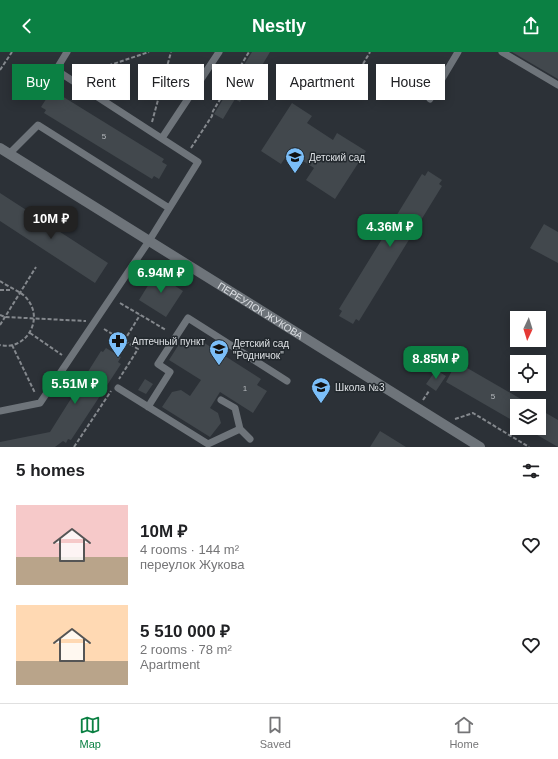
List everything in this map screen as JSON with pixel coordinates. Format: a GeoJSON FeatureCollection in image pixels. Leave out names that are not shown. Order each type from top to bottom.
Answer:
{"type":"FeatureCollection","features":[{"type":"Feature","properties":{"kind":"street","name":"ПЕРЕУЛОК ЖУКОВА"},"geometry":{"type":"LineString","coordinates":[[0,148],[480,447]]}},
{"type":"Feature","properties":{"kind":"lane"},"geometry":{"type":"LineString","coordinates":[[0,411],[40,403],[149,241],[198,162],[56,70],[67,52]]}},
{"type":"Feature","properties":{"kind":"lane"},"geometry":{"type":"LineString","coordinates":[[162,138],[219,52]]}},
{"type":"Feature","properties":{"kind":"lane"},"geometry":{"type":"LineString","coordinates":[[445,74],[458,52]]}},
{"type":"Feature","properties":{"kind":"lane"},"geometry":{"type":"LineString","coordinates":[[502,52],[558,85]]}},
{"type":"Feature","properties":{"kind":"lane"},"geometry":{"type":"LineString","coordinates":[[9,154],[38,125],[169,208]]}},
{"type":"Feature","properties":{"kind":"lane"},"geometry":{"type":"LineString","coordinates":[[148,407],[170,372],[158,364],[188,318],[287,380]]}},
{"type":"Feature","properties":{"kind":"lane"},"geometry":{"type":"LineString","coordinates":[[118,388],[208,444],[240,429]]}},
{"type":"Feature","properties":{"kind":"lane"},"geometry":{"type":"LineString","coordinates":[[221,400],[235,408],[240,429],[250,439]]}},
{"type":"Feature","properties":{"kind":"path"},"geometry":{"type":"LineString","coordinates":[[0,70],[12,52]]}},
{"type":"Feature","properties":{"kind":"path"},"geometry":{"type":"LineString","coordinates":[[69,78],[149,52]]}},
{"type":"Feature","properties":{"kind":"path"},"geometry":{"type":"LineString","coordinates":[[150,130],[171,52]]}},
{"type":"Feature","properties":{"kind":"path"},"geometry":{"type":"LineString","coordinates":[[187,154],[212,116],[213,111],[249,52]]}},
{"type":"Feature","properties":{"kind":"path"},"geometry":{"type":"LineString","coordinates":[[363,64],[370,52]]}},
{"type":"Feature","properties":{"kind":"path"},"geometry":{"type":"LineString","coordinates":[[0,325],[36,267]]}},
{"type":"Feature","properties":{"kind":"path"},"geometry":{"type":"LineString","coordinates":[[0,281],[20,293],[28,300],[33,308],[34,318],[30,333],[22,341],[12,345],[0,345]]}},
{"type":"Feature","properties":{"kind":"path"},"geometry":{"type":"LineString","coordinates":[[0,290],[13,290]]}},
{"type":"Feature","properties":{"kind":"path"},"geometry":{"type":"LineString","coordinates":[[120,303],[166,330]]}},
{"type":"Feature","properties":{"kind":"path"},"geometry":{"type":"LineString","coordinates":[[0,315],[5,317],[95,321]]}},
{"type":"Feature","properties":{"kind":"path"},"geometry":{"type":"LineString","coordinates":[[124,341],[140,315]]}},
{"type":"Feature","properties":{"kind":"path"},"geometry":{"type":"LineString","coordinates":[[30,333],[69,359]]}},
{"type":"Feature","properties":{"kind":"path"},"geometry":{"type":"LineString","coordinates":[[12,345],[40,403]]}},
{"type":"Feature","properties":{"kind":"path"},"geometry":{"type":"LineString","coordinates":[[423,400],[429,391]]}},
{"type":"Feature","properties":{"kind":"path"},"geometry":{"type":"LineString","coordinates":[[454,420],[473,413],[528,447]]}},
{"type":"Feature","properties":{"kind":"building"},"geometry":{"type":"Polygon","coordinates":[[[252,52],[270,52],[263,64],[245,64],[252,52]]]}},
{"type":"Feature","properties":{"kind":"building"},"geometry":{"type":"Polygon","coordinates":[[[512,52],[558,52],[558,79],[512,52]]]}},
{"type":"Feature","properties":{"kind":"building"},"geometry":{"type":"Polygon","coordinates":[[[64,97],[164,159],[162,162],[167,165],[159,179],[154,176],[152,179],[44,113],[46,110],[41,107],[46,100],[64,100],[64,97]]]}},
{"type":"Feature","properties":{"kind":"building"},"geometry":{"type":"Polygon","coordinates":[[[223,100],[234,100],[223,119],[214,114],[223,100]]]}},
{"type":"Feature","properties":{"kind":"building"},"geometry":{"type":"Polygon","coordinates":[[[292,103],[312,116],[307,123],[333,140],[337,133],[366,151],[335,199],[306,180],[314,168],[289,152],[281,164],[261,151],[292,103]]]}},
{"type":"Feature","properties":{"kind":"building"},"geometry":{"type":"Polygon","coordinates":[[[428,171],[442,180],[439,184],[442,186],[359,321],[356,319],[353,324],[339,316],[342,311],[339,309],[422,174],[425,176],[428,171]]]}},
{"type":"Feature","properties":{"kind":"building"},"geometry":{"type":"Polygon","coordinates":[[[0,193],[108,263],[95,283],[0,221],[0,193]]]}},
{"type":"Feature","properties":{"kind":"building"},"geometry":{"type":"Polygon","coordinates":[[[544,224],[558,232],[558,263],[530,248],[544,224]]]}},
{"type":"Feature","properties":{"kind":"building"},"geometry":{"type":"Polygon","coordinates":[[[157,271],[170,279],[169,282],[183,291],[166,317],[139,300],[157,271]]]}},
{"type":"Feature","properties":{"kind":"building"},"geometry":{"type":"Polygon","coordinates":[[[195,337],[261,379],[257,385],[267,391],[253,413],[220,392],[210,408],[218,413],[221,423],[210,437],[162,407],[172,392],[181,390],[190,396],[201,380],[169,360],[183,338],[191,343],[195,337]]]}},
{"type":"Feature","properties":{"kind":"building"},"geometry":{"type":"Polygon","coordinates":[[[106,348],[121,357],[118,362],[121,364],[71,440],[68,439],[66,443],[63,441],[55,447],[0,447],[0,442],[50,432],[101,351],[103,352],[106,348]]]}},
{"type":"Feature","properties":{"kind":"building"},"geometry":{"type":"Polygon","coordinates":[[[455,365],[460,368],[462,365],[521,399],[510,399],[510,419],[446,382],[455,365]]]}},
{"type":"Feature","properties":{"kind":"building"},"geometry":{"type":"Polygon","coordinates":[[[436,370],[446,376],[436,391],[426,384],[436,370]]]}},
{"type":"Feature","properties":{"kind":"building"},"geometry":{"type":"Polygon","coordinates":[[[145,379],[153,384],[146,394],[138,390],[145,379]]]}},
{"type":"Feature","properties":{"kind":"building"},"geometry":{"type":"Polygon","coordinates":[[[546,413],[558,420],[558,447],[537,435],[546,435],[546,413]]]}},
{"type":"Feature","properties":{"kind":"building"},"geometry":{"type":"Polygon","coordinates":[[[380,431],[385,434],[406,447],[370,447],[380,431]]]}},
{"type":"Feature","properties":{"kind":"place","name":"Детский сад"},"geometry":{"type":"Point","coordinates":[295,174]}},
{"type":"Feature","properties":{"kind":"place","name":"Аптечный пункт"},"geometry":{"type":"Point","coordinates":[118,358]}},
{"type":"Feature","properties":{"kind":"place","name":"Детский сад \"Родничок\""},"geometry":{"type":"Point","coordinates":[219,366]}},
{"type":"Feature","properties":{"kind":"place","name":"Школа №3"},"geometry":{"type":"Point","coordinates":[321,404]}}]}
